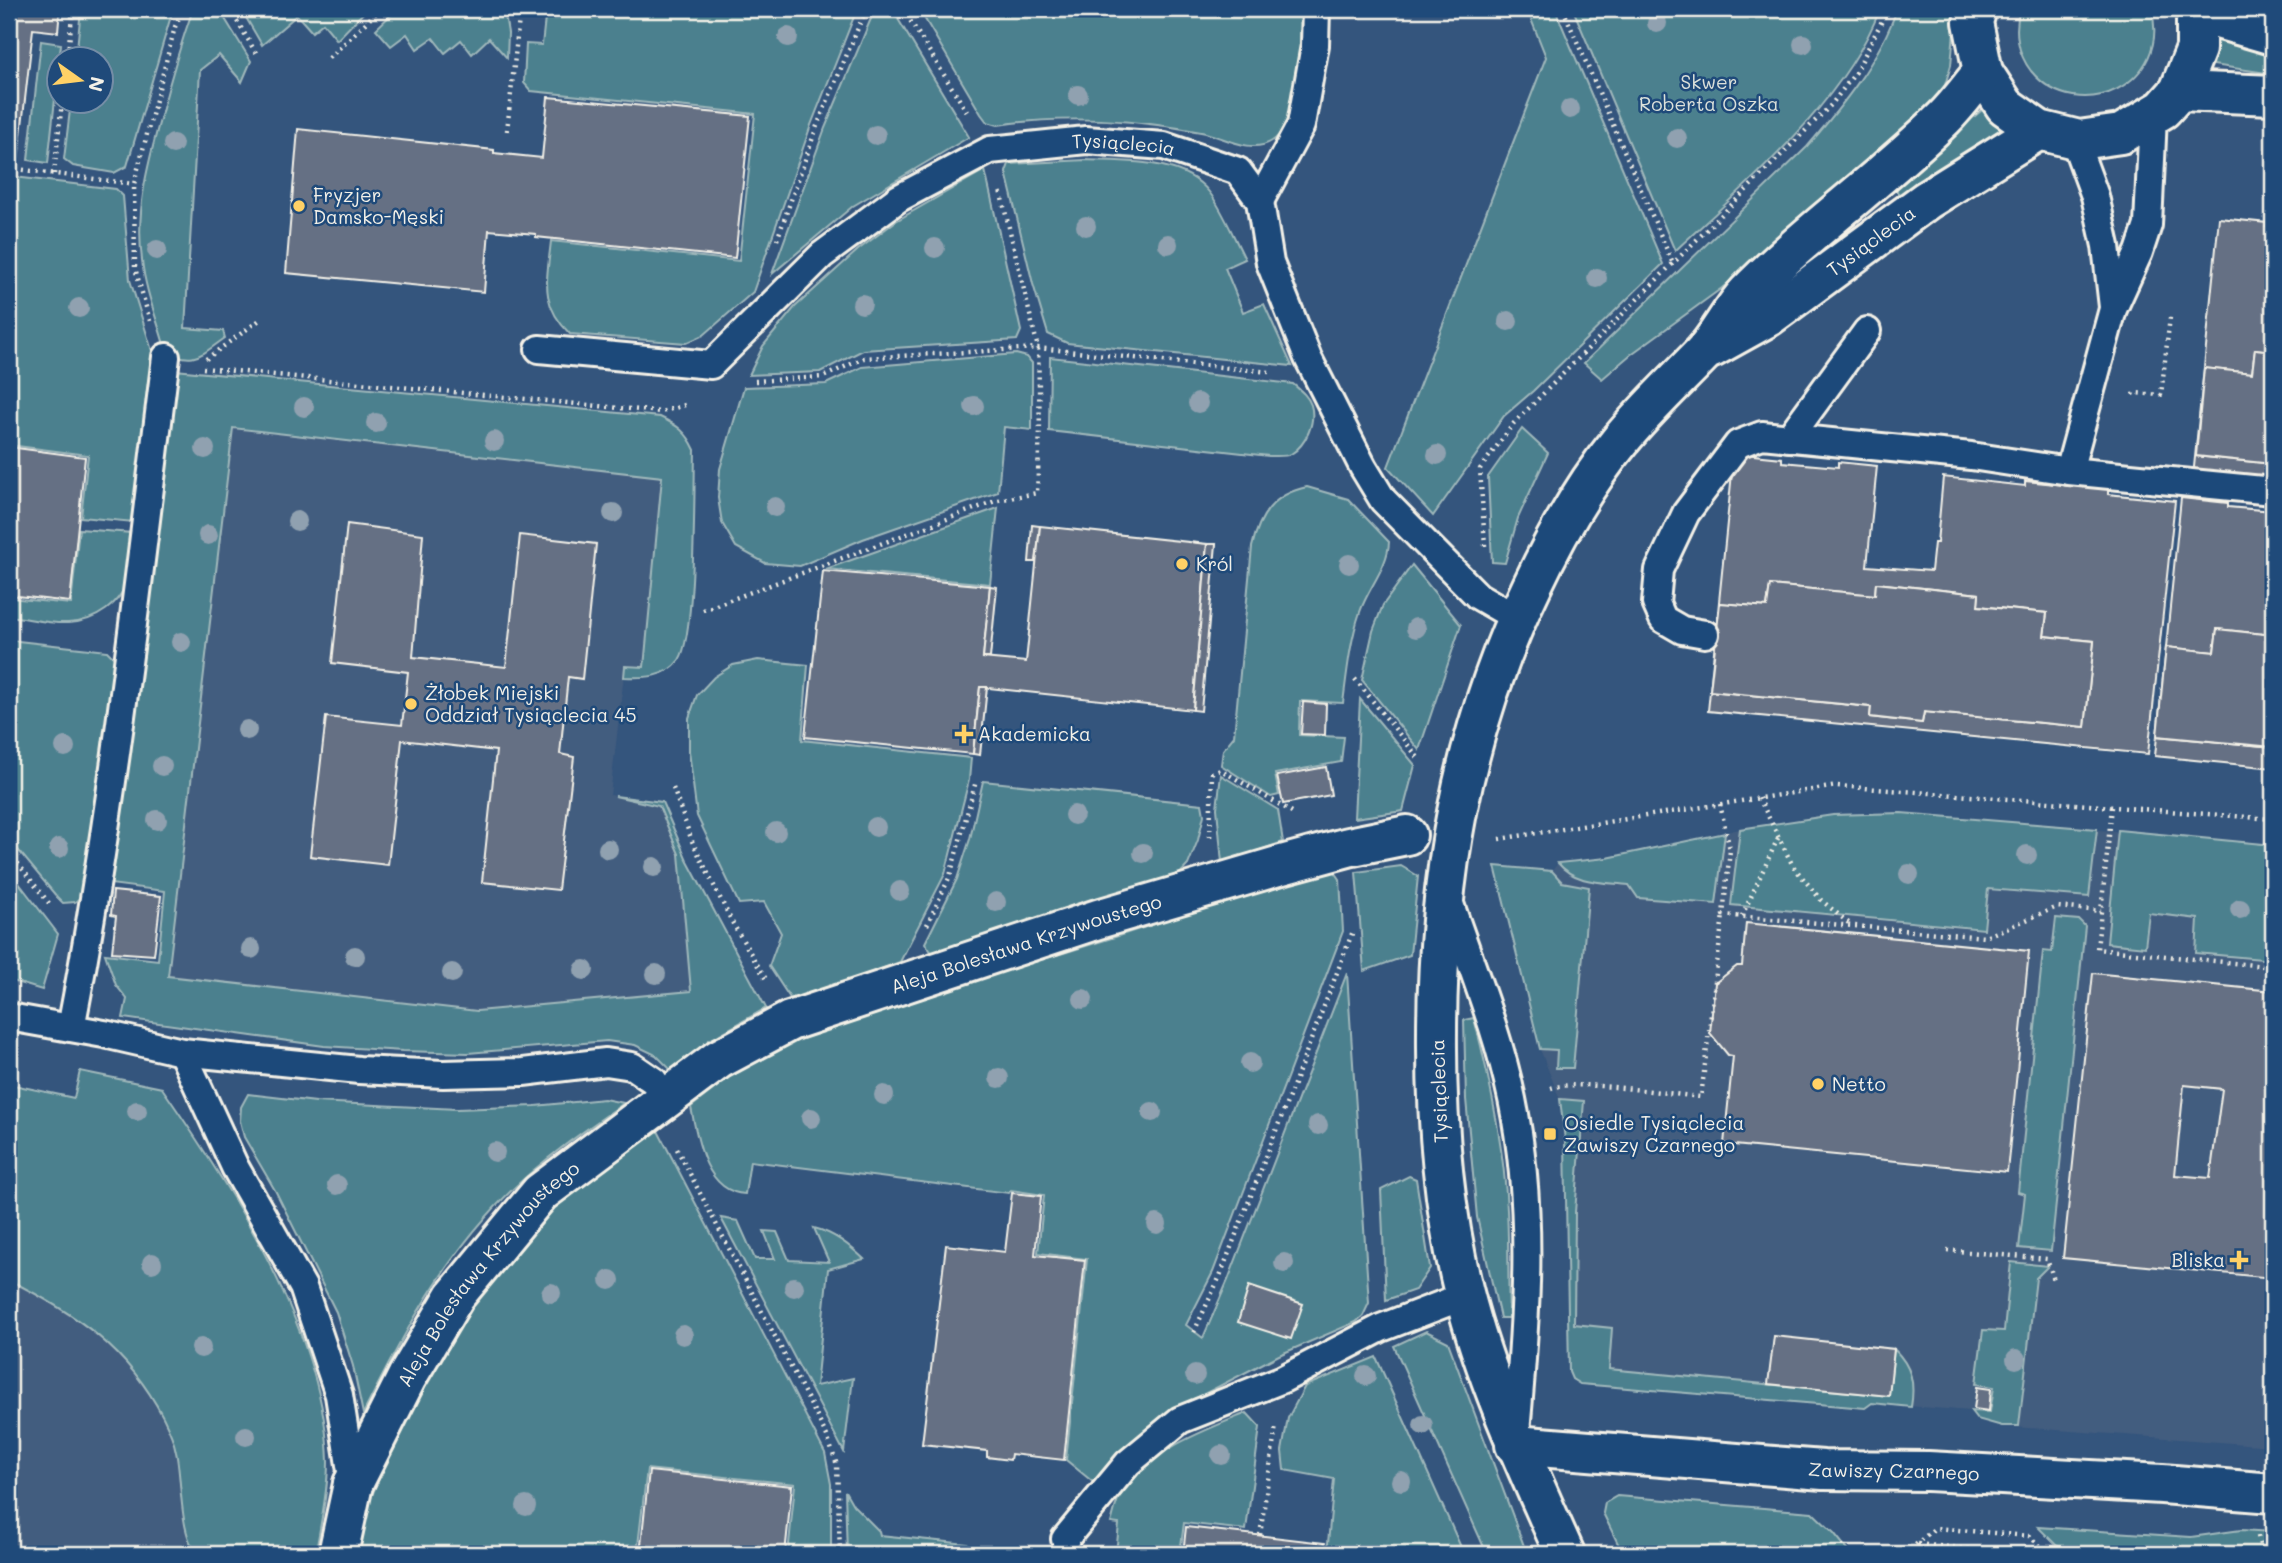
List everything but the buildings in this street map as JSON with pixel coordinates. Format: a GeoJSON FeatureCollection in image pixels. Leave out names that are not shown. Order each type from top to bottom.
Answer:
{"type":"FeatureCollection","features":[{"type":"Feature","properties":{"kind":"street"},"geometry":{"type":"LineString","coordinates":[[1977,9],[1973,22],[1983,72],[2005,106],[2057,134],[2120,134],[2166,104],[2196,49],[2196,11],[2273,35]]}},
{"type":"Feature","properties":{"kind":"street","name":"Tysiąclecia"},"geometry":{"type":"LineString","coordinates":[[1565,1554],[1515,1445],[1487,1373],[1464,1296],[1446,1196],[1437,1104],[1438,944],[1444,887],[1461,789],[1480,713],[1516,618],[1548,553],[1583,491],[1619,443],[1704,352],[1744,296],[1795,248],[1946,117],[1983,72]]}},
{"type":"Feature","properties":{"kind":"street"},"geometry":{"type":"LineString","coordinates":[[2166,104],[2273,95]]}},
{"type":"Feature","properties":{"kind":"street","name":"Tysiąclecia"},"geometry":{"type":"LineString","coordinates":[[1704,352],[1768,317],[1927,200],[2057,134]]}},
{"type":"Feature","properties":{"kind":"street","name":"Aleja Bolesława Krzywoustego"},"geometry":{"type":"LineString","coordinates":[[338,1554],[354,1484],[407,1377],[455,1296],[540,1193],[719,1059],[790,1021],[1098,919],[1348,847],[1407,835]]}},
{"type":"Feature","properties":{"kind":"street","name":"Zawiszy Czarnego"},"geometry":{"type":"LineString","coordinates":[[1515,1445],[1823,1470],[1953,1473],[2273,1493]]}},
{"type":"Feature","properties":{"kind":"lane"},"geometry":{"type":"LineString","coordinates":[[1260,201],[1301,125],[1315,45],[1316,9]]}},
{"type":"Feature","properties":{"kind":"lane"},"geometry":{"type":"LineString","coordinates":[[2069,471],[2113,309],[2148,225],[2166,104]]}},
{"type":"Feature","properties":{"kind":"lane"},"geometry":{"type":"LineString","coordinates":[[2057,134],[2095,196],[2106,246],[2113,309]]}},
{"type":"Feature","properties":{"kind":"lane","name":"Tysiąclecia"},"geometry":{"type":"LineString","coordinates":[[539,349],[711,365],[822,256],[900,198],[990,150],[1086,140],[1164,146],[1238,172],[1260,201],[1270,263],[1308,358],[1370,478],[1383,499],[1478,596],[1516,618]]}},
{"type":"Feature","properties":{"kind":"lane"},"geometry":{"type":"LineString","coordinates":[[1789,438],[1867,331]]}},
{"type":"Feature","properties":{"kind":"lane"},"geometry":{"type":"LineString","coordinates":[[71,1028],[86,952],[132,640],[166,357]]}},
{"type":"Feature","properties":{"kind":"lane"},"geometry":{"type":"LineString","coordinates":[[1705,634],[1682,630],[1663,619],[1656,603],[1659,570],[1686,513],[1738,443],[1762,435],[1971,456],[2069,471],[2273,491]]}},
{"type":"Feature","properties":{"kind":"lane"},"geometry":{"type":"LineString","coordinates":[[1444,887],[1492,1027],[1512,1099],[1522,1167],[1527,1267],[1525,1329],[1515,1445]]}},
{"type":"Feature","properties":{"kind":"lane"},"geometry":{"type":"LineString","coordinates":[[9,1017],[182,1052],[359,1070],[443,1074],[523,1072],[606,1062],[632,1066],[654,1081],[665,1101]]}},
{"type":"Feature","properties":{"kind":"lane","name":"Aleja Bolesława Krzywoustego"},"geometry":{"type":"LineString","coordinates":[[182,1052],[234,1167],[303,1287],[339,1395],[354,1484]]}},
{"type":"Feature","properties":{"kind":"lane"},"geometry":{"type":"LineString","coordinates":[[1065,1539],[1128,1463],[1180,1420],[1283,1379],[1381,1328],[1464,1296]]}},
{"type":"Feature","properties":{"kind":"path"},"geometry":{"type":"LineString","coordinates":[[69,46],[73,9]]}},
{"type":"Feature","properties":{"kind":"path"},"geometry":{"type":"LineString","coordinates":[[183,9],[175,27],[134,184],[135,268],[160,354],[166,357],[195,367],[261,319]]}},
{"type":"Feature","properties":{"kind":"path"},"geometry":{"type":"LineString","coordinates":[[230,9],[256,53]]}},
{"type":"Feature","properties":{"kind":"path"},"geometry":{"type":"LineString","coordinates":[[329,58],[380,9]]}},
{"type":"Feature","properties":{"kind":"path"},"geometry":{"type":"LineString","coordinates":[[507,131],[520,9]]}},
{"type":"Feature","properties":{"kind":"path"},"geometry":{"type":"LineString","coordinates":[[776,244],[817,126],[866,9]]}},
{"type":"Feature","properties":{"kind":"path"},"geometry":{"type":"LineString","coordinates":[[703,610],[998,500],[1037,493],[1040,430],[1038,348],[990,150],[903,9]]}},
{"type":"Feature","properties":{"kind":"path"},"geometry":{"type":"LineString","coordinates":[[1563,9],[1673,264]]}},
{"type":"Feature","properties":{"kind":"path"},"geometry":{"type":"LineString","coordinates":[[1485,553],[1480,469],[1517,420],[1831,105],[1856,72],[1888,9]]}},
{"type":"Feature","properties":{"kind":"path"},"geometry":{"type":"LineString","coordinates":[[54,174],[60,116]]}},
{"type":"Feature","properties":{"kind":"path"},"geometry":{"type":"LineString","coordinates":[[9,168],[134,184]]}},
{"type":"Feature","properties":{"kind":"path"},"geometry":{"type":"LineString","coordinates":[[2130,403],[2134,393],[2161,395],[2170,317]]}},
{"type":"Feature","properties":{"kind":"path"},"geometry":{"type":"LineString","coordinates":[[1354,680],[1426,767]]}},
{"type":"Feature","properties":{"kind":"path"},"geometry":{"type":"LineString","coordinates":[[1209,887],[1212,773],[1221,770],[1290,813],[1302,811]]}},
{"type":"Feature","properties":{"kind":"path"},"geometry":{"type":"LineString","coordinates":[[898,985],[950,876],[976,781]]}},
{"type":"Feature","properties":{"kind":"path"},"geometry":{"type":"LineString","coordinates":[[1488,840],[1838,786],[2273,819]]}},
{"type":"Feature","properties":{"kind":"path"},"geometry":{"type":"LineString","coordinates":[[673,788],[692,841],[732,922],[790,1021]]}},
{"type":"Feature","properties":{"kind":"path"},"geometry":{"type":"LineString","coordinates":[[1759,798],[1793,866],[1821,900],[1851,926]]}},
{"type":"Feature","properties":{"kind":"path"},"geometry":{"type":"LineString","coordinates":[[1560,1085],[1701,1097],[1730,850],[1720,804]]}},
{"type":"Feature","properties":{"kind":"path"},"geometry":{"type":"LineString","coordinates":[[2112,807],[2097,949],[2273,967]]}},
{"type":"Feature","properties":{"kind":"path"},"geometry":{"type":"LineString","coordinates":[[1742,916],[1779,837]]}},
{"type":"Feature","properties":{"kind":"path"},"geometry":{"type":"LineString","coordinates":[[1723,915],[1985,937],[2057,907],[2101,911]]}},
{"type":"Feature","properties":{"kind":"path"},"geometry":{"type":"LineString","coordinates":[[1194,1332],[1220,1276],[1353,931]]}},
{"type":"Feature","properties":{"kind":"path"},"geometry":{"type":"LineString","coordinates":[[1947,1250],[2047,1259],[2054,1280]]}},
{"type":"Feature","properties":{"kind":"path"},"geometry":{"type":"LineString","coordinates":[[1260,1535],[1283,1379]]}},
{"type":"Feature","properties":{"kind":"path"},"geometry":{"type":"LineString","coordinates":[[1905,1554],[1935,1528],[2029,1536],[2049,1554]]}},
{"type":"Feature","properties":{"kind":"path"},"geometry":{"type":"LineString","coordinates":[[1917,1544],[2018,1554]]}},
{"type":"Feature","properties":{"kind":"shaded area","name":"Żłobek Miejski Oddział Tysiąclecia 45"},"geometry":{"type":"Polygon","coordinates":[[[233,428],[662,477],[644,668],[625,666],[610,795],[656,800],[679,854],[691,991],[477,1011],[167,977],[233,428]]]}},
{"type":"Feature","properties":{"kind":"shaded area"},"geometry":{"type":"Polygon","coordinates":[[[1901,813],[2273,845],[2273,1446],[2002,1426],[1977,1419],[1971,1411],[1872,1403],[1865,1408],[1580,1384],[1572,1379],[1569,1372],[1565,1140],[1560,1099],[1540,1049],[1495,866],[1552,871],[1558,863],[1607,858],[1740,829],[1833,815],[1901,813]]]}},
{"type":"Feature","properties":{"kind":"shaded area"},"geometry":{"type":"Polygon","coordinates":[[[9,1280],[63,1308],[99,1335],[122,1357],[141,1381],[163,1418],[176,1449],[186,1532],[189,1542],[199,1554],[9,1554],[9,1280]]]}},
{"type":"Feature","properties":{"kind":"green space"},"geometry":{"type":"Polygon","coordinates":[[[81,9],[173,9],[127,166],[114,173],[73,166],[64,159],[69,116],[116,116],[116,46],[77,46],[81,9]]]}},
{"type":"Feature","properties":{"kind":"green space"},"geometry":{"type":"Polygon","coordinates":[[[193,9],[219,9],[251,61],[242,82],[219,55],[200,70],[185,328],[223,331],[225,338],[203,353],[190,358],[174,354],[165,348],[148,293],[140,241],[140,222],[144,184],[152,148],[193,9]]]}},
{"type":"Feature","properties":{"kind":"green space"},"geometry":{"type":"Polygon","coordinates":[[[241,9],[367,9],[337,40],[323,23],[312,32],[297,15],[262,45],[241,9]]]}},
{"type":"Feature","properties":{"kind":"green space"},"geometry":{"type":"Polygon","coordinates":[[[397,9],[504,9],[508,33],[507,58],[489,38],[472,54],[461,40],[445,53],[433,38],[417,49],[407,34],[391,46],[376,29],[397,9]]]}},
{"type":"Feature","properties":{"kind":"green space"},"geometry":{"type":"Polygon","coordinates":[[[530,9],[857,9],[811,125],[753,292],[704,335],[686,343],[570,334],[553,312],[549,301],[547,279],[551,241],[739,261],[755,114],[531,91],[524,83],[526,44],[542,45],[545,18],[529,15],[530,9]]]}},
{"type":"Feature","properties":{"kind":"green space"},"geometry":{"type":"Polygon","coordinates":[[[875,9],[892,9],[969,137],[853,206],[772,274],[825,128],[875,9]]]}},
{"type":"Feature","properties":{"kind":"green space"},"geometry":{"type":"Polygon","coordinates":[[[919,9],[1301,9],[1299,59],[1293,100],[1281,132],[1272,141],[1255,146],[1201,132],[1126,121],[1074,119],[998,125],[987,122],[981,114],[919,9]]]}},
{"type":"Feature","properties":{"kind":"green space"},"geometry":{"type":"Polygon","coordinates":[[[1527,9],[1555,9],[1663,264],[1504,416],[1433,516],[1388,467],[1546,57],[1527,9]]]}},
{"type":"Feature","properties":{"kind":"green space","name":"Skwer Roberta Oszka"},"geometry":{"type":"Polygon","coordinates":[[[1573,9],[1880,9],[1864,44],[1818,109],[1762,169],[1675,251],[1573,9]]]}},
{"type":"Feature","properties":{"kind":"green space"},"geometry":{"type":"Polygon","coordinates":[[[1897,9],[1956,9],[1951,65],[1945,85],[1931,105],[1832,196],[1722,288],[1630,355],[1602,379],[1584,363],[1807,147],[1870,65],[1897,9]]]}},
{"type":"Feature","properties":{"kind":"green space"},"geometry":{"type":"Polygon","coordinates":[[[2020,9],[2151,9],[2154,35],[2148,58],[2135,76],[2117,89],[2096,96],[2073,96],[2051,88],[2031,71],[2023,57],[2017,33],[2020,9]]]}},
{"type":"Feature","properties":{"kind":"green space"},"geometry":{"type":"Polygon","coordinates":[[[2219,38],[2273,50],[2273,74],[2213,65],[2219,38]]]}},
{"type":"Feature","properties":{"kind":"green space"},"geometry":{"type":"Polygon","coordinates":[[[41,41],[61,44],[46,46],[46,116],[53,116],[48,163],[28,160],[41,41]]]}},
{"type":"Feature","properties":{"kind":"green space"},"geometry":{"type":"Polygon","coordinates":[[[1982,110],[2003,131],[1903,197],[1897,192],[1896,184],[1982,110]]]}},
{"type":"Feature","properties":{"kind":"green space"},"geometry":{"type":"Polygon","coordinates":[[[1086,160],[1135,162],[1168,167],[1198,181],[1209,192],[1245,259],[1225,268],[1243,312],[1264,304],[1292,366],[1067,343],[1048,334],[1006,172],[1009,164],[1086,160]]]}},
{"type":"Feature","properties":{"kind":"green space"},"geometry":{"type":"Polygon","coordinates":[[[985,170],[1021,331],[1017,340],[863,350],[820,372],[749,375],[763,346],[795,307],[858,250],[896,221],[985,170]]]}},
{"type":"Feature","properties":{"kind":"green space"},"geometry":{"type":"Polygon","coordinates":[[[14,177],[116,189],[123,196],[130,280],[154,357],[134,522],[81,517],[88,455],[9,445],[9,181],[14,177]]]}},
{"type":"Feature","properties":{"kind":"green space"},"geometry":{"type":"Polygon","coordinates":[[[1016,354],[1027,357],[1032,363],[1032,430],[1004,427],[998,492],[863,539],[800,566],[765,563],[736,547],[722,523],[718,498],[720,469],[744,387],[826,384],[862,367],[1016,354]]]}},
{"type":"Feature","properties":{"kind":"green space"},"geometry":{"type":"Polygon","coordinates":[[[1050,357],[1293,384],[1310,402],[1311,426],[1296,450],[1281,456],[1049,431],[1050,357]]]}},
{"type":"Feature","properties":{"kind":"green space"},"geometry":{"type":"Polygon","coordinates":[[[175,370],[660,417],[681,430],[695,450],[691,593],[685,646],[674,666],[661,674],[624,677],[625,666],[644,667],[662,477],[233,428],[168,976],[477,1011],[691,991],[679,854],[659,806],[615,796],[662,802],[687,860],[766,1008],[720,1034],[671,1070],[656,1055],[635,1045],[607,1041],[468,1053],[403,1051],[324,1046],[123,1018],[127,999],[116,985],[105,954],[158,960],[165,891],[110,884],[145,630],[175,370]]]}},
{"type":"Feature","properties":{"kind":"green space"},"geometry":{"type":"Polygon","coordinates":[[[1522,429],[1548,453],[1518,518],[1505,563],[1492,562],[1488,477],[1522,429]]]}},
{"type":"Feature","properties":{"kind":"green space"},"geometry":{"type":"Polygon","coordinates":[[[1307,487],[1348,499],[1389,542],[1388,551],[1357,623],[1343,703],[1300,701],[1299,735],[1344,737],[1341,762],[1275,774],[1279,795],[1271,797],[1221,765],[1223,750],[1234,736],[1255,536],[1269,508],[1285,495],[1307,487]]]}},
{"type":"Feature","properties":{"kind":"green space"},"geometry":{"type":"Polygon","coordinates":[[[998,508],[990,584],[826,569],[998,508]]]}},
{"type":"Feature","properties":{"kind":"green space"},"geometry":{"type":"Polygon","coordinates":[[[79,529],[132,533],[128,577],[120,595],[106,610],[78,622],[53,623],[9,616],[9,598],[71,604],[79,529]]]}},
{"type":"Feature","properties":{"kind":"green space"},"geometry":{"type":"Polygon","coordinates":[[[1412,565],[1461,625],[1419,750],[1362,680],[1373,631],[1383,605],[1412,565]]]}},
{"type":"Feature","properties":{"kind":"green space"},"geometry":{"type":"Polygon","coordinates":[[[9,640],[107,651],[115,659],[117,669],[82,896],[75,902],[63,903],[9,839],[9,640]]]}},
{"type":"Feature","properties":{"kind":"green space"},"geometry":{"type":"Polygon","coordinates":[[[758,660],[808,665],[802,740],[971,758],[969,780],[945,874],[900,962],[792,1001],[769,966],[781,933],[764,902],[739,904],[697,816],[689,751],[689,718],[697,695],[714,677],[733,665],[758,660]]]}},
{"type":"Feature","properties":{"kind":"green space"},"geometry":{"type":"Polygon","coordinates":[[[1360,699],[1415,765],[1403,811],[1354,818],[1360,699]]]}},
{"type":"Feature","properties":{"kind":"green space"},"geometry":{"type":"Polygon","coordinates":[[[1221,775],[1278,810],[1283,842],[1222,863],[1217,808],[1221,775]]]}},
{"type":"Feature","properties":{"kind":"green space"},"geometry":{"type":"Polygon","coordinates":[[[983,781],[1202,804],[1204,815],[1188,865],[1176,878],[932,953],[925,943],[957,879],[970,839],[983,781]]]}},
{"type":"Feature","properties":{"kind":"green space"},"geometry":{"type":"Polygon","coordinates":[[[1901,813],[2097,829],[2089,897],[1988,889],[1984,929],[1731,905],[1740,829],[1833,815],[1901,813]]]}},
{"type":"Feature","properties":{"kind":"green space"},"geometry":{"type":"Polygon","coordinates":[[[2118,830],[2273,845],[2273,960],[2196,953],[2198,919],[2149,913],[2145,947],[2107,943],[2118,830]]]}},
{"type":"Feature","properties":{"kind":"green space"},"geometry":{"type":"Polygon","coordinates":[[[1725,833],[1716,904],[1638,898],[1629,885],[1581,878],[1558,863],[1607,858],[1725,833]]]}},
{"type":"Feature","properties":{"kind":"green space"},"geometry":{"type":"Polygon","coordinates":[[[1331,866],[1340,879],[1343,931],[1213,1272],[1186,1325],[1203,1338],[1347,973],[1369,1303],[1363,1316],[1356,1322],[1279,1355],[1179,1407],[1099,1487],[1066,1460],[1087,1259],[1038,1253],[1044,1195],[750,1161],[745,1194],[731,1191],[721,1184],[705,1161],[691,1107],[754,1058],[813,1031],[1331,866]]]}},
{"type":"Feature","properties":{"kind":"green space"},"geometry":{"type":"Polygon","coordinates":[[[1401,866],[1418,876],[1410,955],[1364,971],[1356,872],[1401,866]]]}},
{"type":"Feature","properties":{"kind":"green space"},"geometry":{"type":"Polygon","coordinates":[[[1495,866],[1552,871],[1562,882],[1589,887],[1573,1068],[1556,1068],[1557,1050],[1540,1049],[1495,866]]]}},
{"type":"Feature","properties":{"kind":"green space"},"geometry":{"type":"Polygon","coordinates":[[[9,870],[58,934],[42,990],[9,980],[9,870]]]}},
{"type":"Feature","properties":{"kind":"green space"},"geometry":{"type":"Polygon","coordinates":[[[2056,918],[2079,920],[2085,926],[2051,1251],[2019,1248],[2025,1194],[2018,1192],[2043,951],[2052,952],[2056,918]]]}},
{"type":"Feature","properties":{"kind":"green space"},"geometry":{"type":"Polygon","coordinates":[[[1474,1018],[1491,1089],[1503,1161],[1508,1224],[1509,1318],[1500,1318],[1477,1217],[1466,1099],[1464,1020],[1474,1018]]]}},
{"type":"Feature","properties":{"kind":"green space"},"geometry":{"type":"Polygon","coordinates":[[[80,1071],[162,1088],[217,1172],[270,1265],[293,1314],[311,1364],[323,1413],[328,1473],[316,1551],[313,1554],[199,1554],[188,1536],[174,1443],[149,1393],[116,1352],[98,1335],[56,1306],[9,1280],[9,1084],[74,1098],[80,1071]]]}},
{"type":"Feature","properties":{"kind":"green space"},"geometry":{"type":"Polygon","coordinates":[[[248,1094],[316,1102],[457,1109],[535,1106],[604,1099],[624,1103],[527,1176],[468,1239],[411,1323],[363,1414],[353,1366],[336,1312],[276,1192],[244,1137],[240,1121],[241,1107],[248,1094]]]}},
{"type":"Feature","properties":{"kind":"green space"},"geometry":{"type":"Polygon","coordinates":[[[1560,1099],[1584,1101],[1575,1212],[1574,1324],[1612,1328],[1609,1369],[1889,1396],[1894,1349],[1905,1362],[1911,1376],[1911,1407],[1872,1403],[1865,1408],[1580,1384],[1572,1379],[1569,1372],[1565,1140],[1560,1099]]]}},
{"type":"Feature","properties":{"kind":"green space"},"geometry":{"type":"Polygon","coordinates":[[[657,1129],[825,1453],[831,1484],[831,1554],[788,1554],[795,1484],[647,1469],[637,1554],[357,1554],[366,1510],[415,1399],[451,1337],[492,1278],[549,1209],[657,1129]]]}},
{"type":"Feature","properties":{"kind":"green space"},"geometry":{"type":"Polygon","coordinates":[[[1409,1176],[1416,1179],[1430,1268],[1415,1290],[1386,1300],[1381,1190],[1409,1176]]]}},
{"type":"Feature","properties":{"kind":"green space"},"geometry":{"type":"Polygon","coordinates":[[[721,1218],[738,1221],[755,1259],[775,1259],[764,1231],[777,1232],[789,1260],[829,1262],[814,1228],[841,1240],[864,1259],[828,1269],[816,1386],[853,1378],[844,1452],[721,1218]]]}},
{"type":"Feature","properties":{"kind":"green space"},"geometry":{"type":"Polygon","coordinates":[[[2011,1262],[2048,1266],[2036,1278],[2019,1426],[2002,1426],[1977,1419],[1971,1411],[1990,1412],[1994,1387],[1976,1384],[1983,1330],[2004,1331],[2011,1262]]]}},
{"type":"Feature","properties":{"kind":"green space"},"geometry":{"type":"Polygon","coordinates":[[[1426,1331],[1448,1342],[1527,1554],[1487,1554],[1394,1346],[1426,1331]]]}},
{"type":"Feature","properties":{"kind":"green space"},"geometry":{"type":"Polygon","coordinates":[[[1376,1357],[1464,1554],[1327,1554],[1334,1479],[1284,1470],[1282,1451],[1288,1418],[1305,1386],[1376,1357]]]}},
{"type":"Feature","properties":{"kind":"green space"},"geometry":{"type":"Polygon","coordinates":[[[1247,1413],[1260,1427],[1246,1530],[1184,1523],[1180,1554],[1116,1554],[1119,1524],[1111,1523],[1118,1499],[1144,1467],[1176,1445],[1247,1413]]]}},
{"type":"Feature","properties":{"kind":"green space"},"geometry":{"type":"Polygon","coordinates":[[[845,1491],[853,1505],[880,1535],[967,1544],[976,1551],[975,1554],[847,1554],[845,1491]]]}},
{"type":"Feature","properties":{"kind":"green space"},"geometry":{"type":"Polygon","coordinates":[[[1617,1496],[1812,1512],[1851,1554],[1623,1554],[1603,1513],[1605,1503],[1617,1496]]]}},
{"type":"Feature","properties":{"kind":"green space"},"geometry":{"type":"Polygon","coordinates":[[[2038,1527],[2191,1537],[2241,1530],[2273,1532],[2273,1554],[2101,1554],[2066,1551],[2038,1527]]]}},
{"type":"Feature","properties":{"kind":"place","name":"Fryzjer Damsko-Męski"},"geometry":{"type":"Point","coordinates":[299,206]}},
{"type":"Feature","properties":{"kind":"place","name":"Król"},"geometry":{"type":"Point","coordinates":[1182,564]}},
{"type":"Feature","properties":{"kind":"place","name":"Żłobek Miejski Oddział Tysiąclecia 45"},"geometry":{"type":"Point","coordinates":[411,704]}},
{"type":"Feature","properties":{"kind":"place","name":"Akademicka"},"geometry":{"type":"Point","coordinates":[964,734]}},
{"type":"Feature","properties":{"kind":"place","name":"Netto"},"geometry":{"type":"Point","coordinates":[1818,1084]}},
{"type":"Feature","properties":{"kind":"place","name":"Osiedle Tysiąclecia Zawiszy Czarnego"},"geometry":{"type":"Point","coordinates":[1550,1134]}},
{"type":"Feature","properties":{"kind":"place","name":"Bliska"},"geometry":{"type":"Point","coordinates":[2239,1260]}}]}
